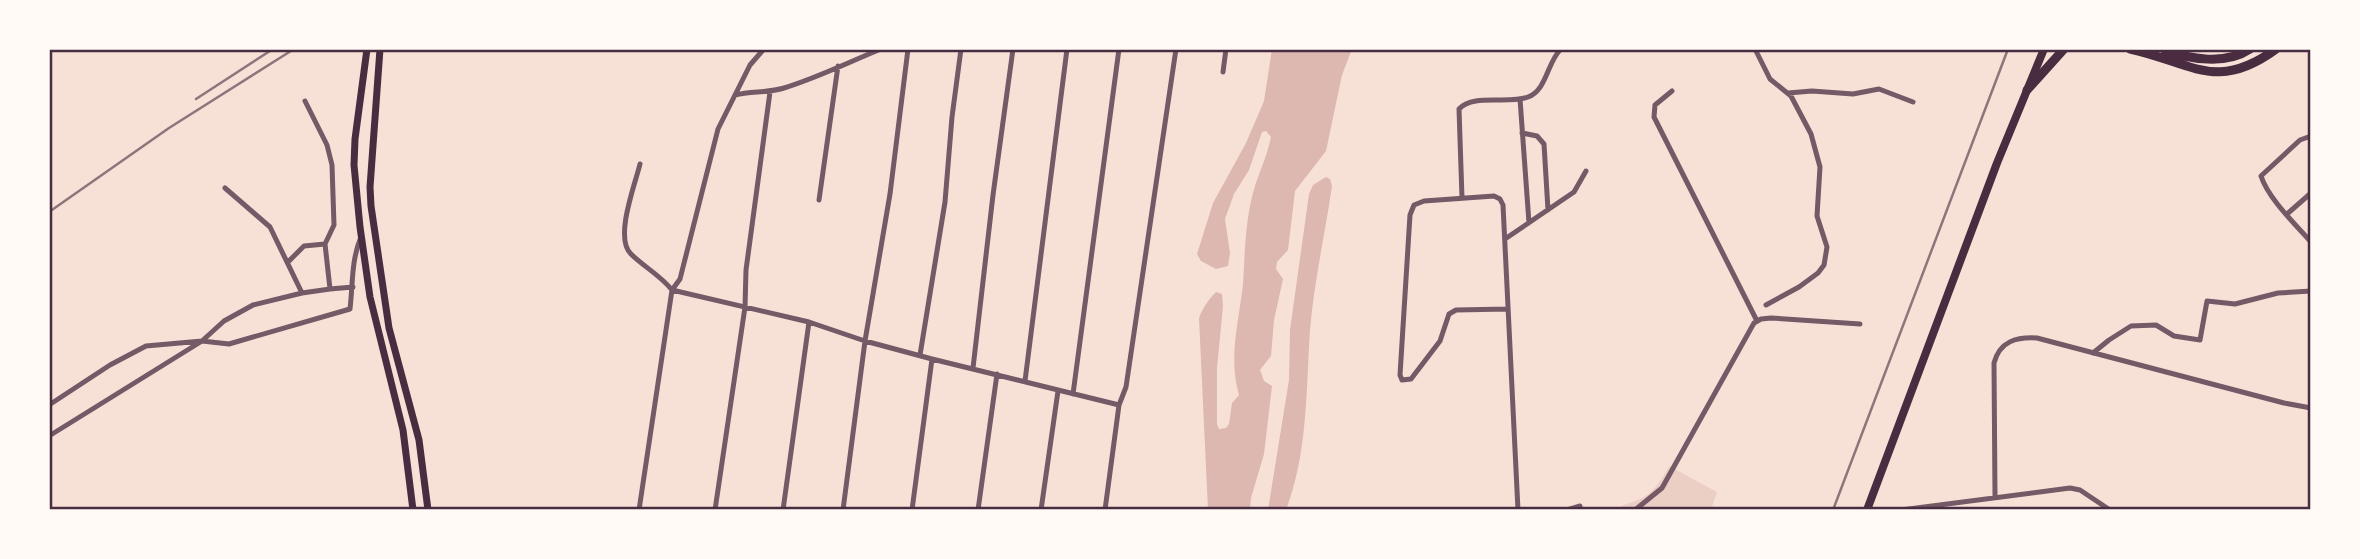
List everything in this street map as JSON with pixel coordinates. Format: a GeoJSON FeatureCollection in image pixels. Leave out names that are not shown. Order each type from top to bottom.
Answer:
{"type":"FeatureCollection","features":[{"type":"Feature","properties":{"kind":"highway"},"geometry":{"type":"LineString","coordinates":[[2027,90],[2064,49]]}},
{"type":"Feature","properties":{"kind":"highway"},"geometry":{"type":"LineString","coordinates":[[2132,49],[2190,69],[2223,72],[2256,64],[2276,49]]}},
{"type":"Feature","properties":{"kind":"highway"},"geometry":{"type":"LineString","coordinates":[[2164,49],[2203,59],[2227,58],[2250,49]]}},
{"type":"Feature","properties":{"kind":"main road"},"geometry":{"type":"LineString","coordinates":[[367,49],[354,165],[361,237],[370,297],[403,430],[413,510]]}},
{"type":"Feature","properties":{"kind":"main road"},"geometry":{"type":"LineString","coordinates":[[380,49],[371,206],[390,328],[419,440],[428,510]]}},
{"type":"Feature","properties":{"kind":"main road"},"geometry":{"type":"LineString","coordinates":[[1867,510],[2044,49]]}},
{"type":"Feature","properties":{"kind":"street"},"geometry":{"type":"LineString","coordinates":[[639,510],[672,290],[680,279],[718,129],[750,65],[764,49]]}},
{"type":"Feature","properties":{"kind":"street"},"geometry":{"type":"LineString","coordinates":[[735,95],[750,91],[770,92],[881,49]]}},
{"type":"Feature","properties":{"kind":"street"},"geometry":{"type":"LineString","coordinates":[[844,510],[865,341],[890,194],[908,49]]}},
{"type":"Feature","properties":{"kind":"street"},"geometry":{"type":"LineString","coordinates":[[920,355],[945,202],[961,49]]}},
{"type":"Feature","properties":{"kind":"street"},"geometry":{"type":"LineString","coordinates":[[973,368],[1013,49]]}},
{"type":"Feature","properties":{"kind":"street"},"geometry":{"type":"LineString","coordinates":[[1025,381],[1067,49]]}},
{"type":"Feature","properties":{"kind":"street"},"geometry":{"type":"LineString","coordinates":[[1073,394],[1119,49]]}},
{"type":"Feature","properties":{"kind":"street"},"geometry":{"type":"LineString","coordinates":[[1105,510],[1119,405],[1126,387],[1176,49]]}},
{"type":"Feature","properties":{"kind":"street"},"geometry":{"type":"LineString","coordinates":[[1223,72],[1226,49]]}},
{"type":"Feature","properties":{"kind":"street"},"geometry":{"type":"LineString","coordinates":[[1462,198],[1459,109],[1468,102],[1520,99],[1532,95],[1540,87],[1552,60],[1561,49]]}},
{"type":"Feature","properties":{"kind":"street"},"geometry":{"type":"LineString","coordinates":[[1755,49],[1770,79],[1788,93],[1811,134],[1820,174],[1816,209],[1827,247],[1824,265],[1811,279],[1766,305]]}},
{"type":"Feature","properties":{"kind":"street"},"geometry":{"type":"LineString","coordinates":[[819,200],[838,66]]}},
{"type":"Feature","properties":{"kind":"street"},"geometry":{"type":"LineString","coordinates":[[1788,93],[1812,91],[1853,94],[1879,89],[1913,102]]}},
{"type":"Feature","properties":{"kind":"street"},"geometry":{"type":"LineString","coordinates":[[1672,91],[1655,105],[1654,117],[1757,321]]}},
{"type":"Feature","properties":{"kind":"street"},"geometry":{"type":"LineString","coordinates":[[715,510],[745,306],[746,270],[770,92]]}},
{"type":"Feature","properties":{"kind":"street"},"geometry":{"type":"LineString","coordinates":[[1520,99],[1529,223]]}},
{"type":"Feature","properties":{"kind":"street"},"geometry":{"type":"LineString","coordinates":[[305,101],[327,145],[332,165],[334,225],[325,244],[330,289]]}},
{"type":"Feature","properties":{"kind":"street"},"geometry":{"type":"LineString","coordinates":[[1522,133],[1537,136],[1544,144],[1548,210]]}},
{"type":"Feature","properties":{"kind":"street"},"geometry":{"type":"LineString","coordinates":[[2311,136],[2300,140],[2261,176],[2263,183],[2311,242]]}},
{"type":"Feature","properties":{"kind":"street"},"geometry":{"type":"LineString","coordinates":[[640,164],[625,221],[623,243],[628,252],[672,290],[809,322],[932,359],[1119,405]]}},
{"type":"Feature","properties":{"kind":"street"},"geometry":{"type":"LineString","coordinates":[[1505,239],[1574,192],[1586,171]]}},
{"type":"Feature","properties":{"kind":"street"},"geometry":{"type":"LineString","coordinates":[[225,188],[270,227],[302,293]]}},
{"type":"Feature","properties":{"kind":"street"},"geometry":{"type":"LineString","coordinates":[[2287,214],[2311,194]]}},
{"type":"Feature","properties":{"kind":"street"},"geometry":{"type":"LineString","coordinates":[[1508,309],[1452,312],[1447,317],[1440,341],[1411,379],[1402,380],[1411,211],[1419,202],[1494,196],[1500,199],[1503,205],[1518,510]]}},
{"type":"Feature","properties":{"kind":"street"},"geometry":{"type":"LineString","coordinates":[[49,405],[110,365],[146,346],[202,341],[229,344],[350,309],[353,255],[361,237]]}},
{"type":"Feature","properties":{"kind":"street"},"geometry":{"type":"LineString","coordinates":[[288,262],[304,246],[325,244]]}},
{"type":"Feature","properties":{"kind":"street"},"geometry":{"type":"LineString","coordinates":[[49,436],[202,341],[224,321],[253,305],[302,293],[353,287]]}},
{"type":"Feature","properties":{"kind":"street"},"geometry":{"type":"LineString","coordinates":[[2093,353],[2132,326],[2156,324],[2174,336],[2200,340],[2207,301],[2235,304],[2278,293],[2311,291]]}},
{"type":"Feature","properties":{"kind":"street"},"geometry":{"type":"LineString","coordinates":[[1635,510],[1662,488],[1748,331],[1757,321],[1771,318],[1860,324]]}},
{"type":"Feature","properties":{"kind":"street"},"geometry":{"type":"LineString","coordinates":[[783,510],[809,322]]}},
{"type":"Feature","properties":{"kind":"street"},"geometry":{"type":"LineString","coordinates":[[1995,497],[1994,363],[2001,346],[2021,337],[2037,338],[2284,404],[2311,408]]}},
{"type":"Feature","properties":{"kind":"street"},"geometry":{"type":"LineString","coordinates":[[912,510],[932,359]]}},
{"type":"Feature","properties":{"kind":"street"},"geometry":{"type":"LineString","coordinates":[[978,510],[997,374]]}},
{"type":"Feature","properties":{"kind":"street"},"geometry":{"type":"LineString","coordinates":[[1041,510],[1058,391]]}},
{"type":"Feature","properties":{"kind":"street"},"geometry":{"type":"LineString","coordinates":[[1901,510],[2070,488],[2080,490],[2110,510]]}},
{"type":"Feature","properties":{"kind":"street"},"geometry":{"type":"LineString","coordinates":[[1567,510],[1580,506]]}},
{"type":"Feature","properties":{"kind":"shaded area"},"geometry":{"type":"Polygon","coordinates":[[[1272,49],[1352,49],[1342,75],[1326,151],[1295,191],[1288,250],[1277,262],[1276,269],[1283,279],[1274,320],[1271,356],[1260,370],[1264,381],[1272,386],[1264,454],[1250,510],[1208,510],[1199,318],[1216,292],[1222,294],[1217,368],[1217,424],[1219,429],[1226,428],[1232,403],[1239,395],[1234,353],[1250,204],[1271,137],[1266,131],[1262,132],[1249,170],[1234,194],[1225,219],[1230,253],[1228,266],[1216,269],[1201,261],[1197,254],[1213,203],[1246,143],[1264,101],[1272,49]]]}},
{"type":"Feature","properties":{"kind":"shaded area"},"geometry":{"type":"Polygon","coordinates":[[[1326,177],[1330,179],[1332,186],[1312,312],[1305,421],[1298,466],[1286,510],[1268,510],[1289,380],[1290,330],[1309,194],[1313,185],[1326,177]]]}},
{"type":"Feature","properties":{"kind":"shaded area"},"geometry":{"type":"Polygon","coordinates":[[[1669,466],[1717,492],[1711,510],[1617,510],[1653,490],[1669,466]]]}},
{"type":"Feature","properties":{"kind":"railway"},"geometry":{"type":"LineString","coordinates":[[196,99],[273,49]]}},
{"type":"Feature","properties":{"kind":"railway"},"geometry":{"type":"LineString","coordinates":[[49,212],[169,128],[294,49]]}},
{"type":"Feature","properties":{"kind":"railway"},"geometry":{"type":"LineString","coordinates":[[1833,510],[2008,49]]}}]}
